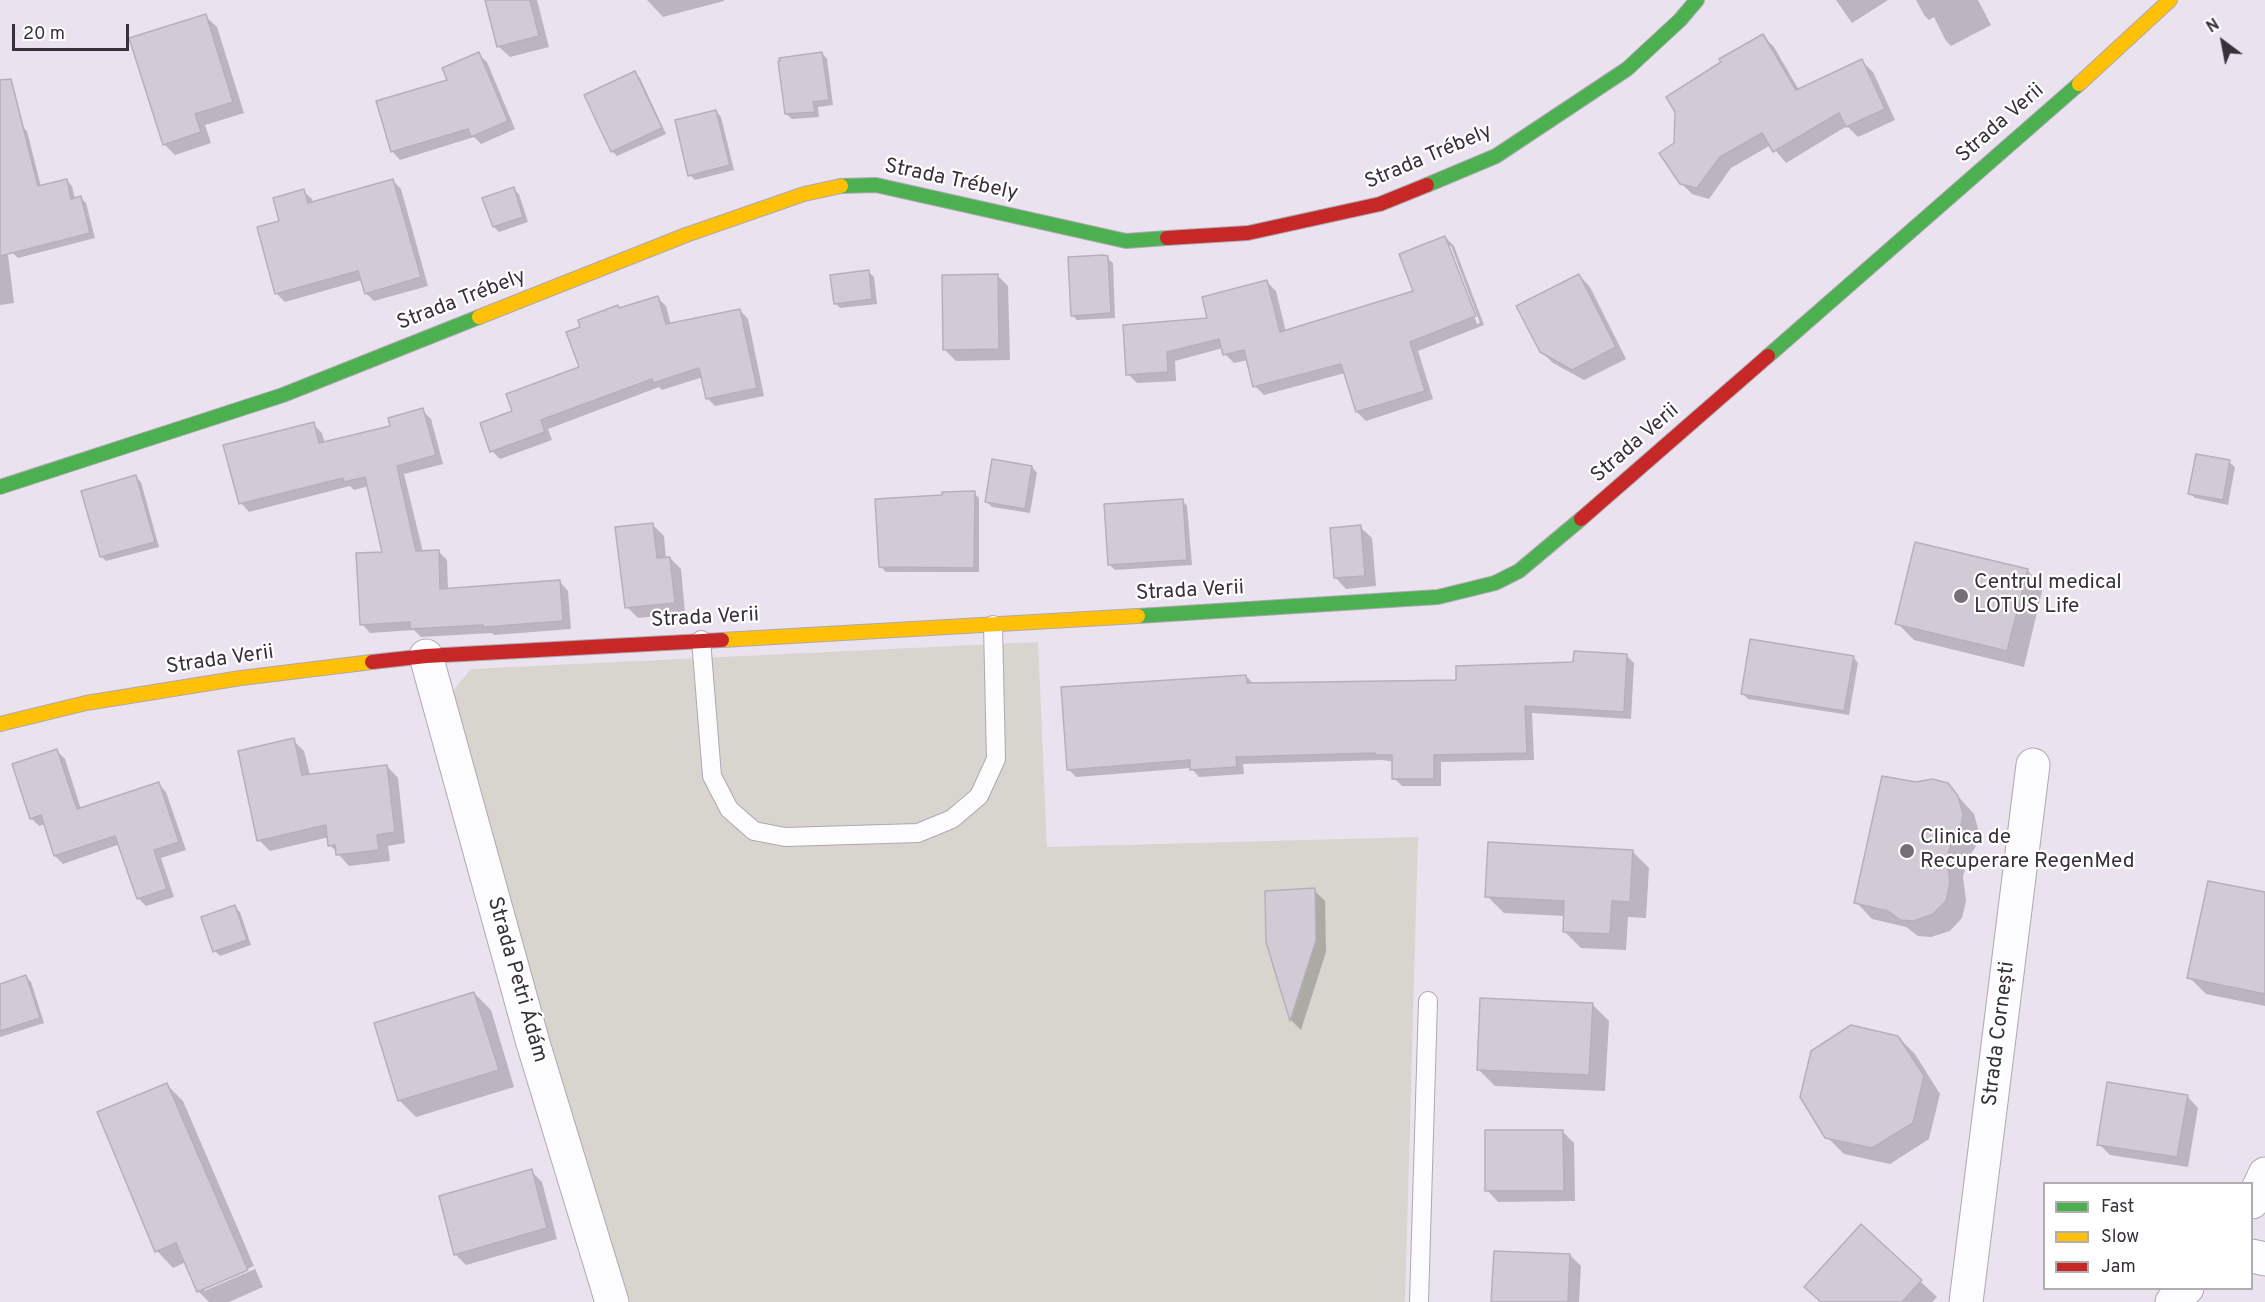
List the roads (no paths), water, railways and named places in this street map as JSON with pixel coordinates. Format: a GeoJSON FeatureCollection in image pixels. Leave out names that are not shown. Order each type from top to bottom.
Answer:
{"type":"FeatureCollection","features":[{"type":"Feature","properties":{"kind":"street","name":"Strada Trébely"},"geometry":{"type":"LineString","coordinates":[[0,487],[283,395],[454,325],[524,301],[686,235],[813,192],[840,186],[876,185],[1126,241],[1248,233],[1380,204],[1496,156],[1628,69],[1680,20],[1697,0]]}},
{"type":"Feature","properties":{"kind":"street","name":"Strada Verii"},"geometry":{"type":"LineString","coordinates":[[0,724],[97,701],[241,678],[426,656],[993,625],[1438,597],[1495,583],[1519,571],[1623,484],[2105,61],[2170,0]]}},
{"type":"Feature","properties":{"kind":"street","name":"Strada Petri Ádám"},"geometry":{"type":"LineString","coordinates":[[426,656],[532,1043],[612,1302]]}},
{"type":"Feature","properties":{"kind":"street","name":"Strada Cornești"},"geometry":{"type":"LineString","coordinates":[[1966,1302],[2033,765]]}},
{"type":"Feature","properties":{"kind":"street"},"geometry":{"type":"LineString","coordinates":[[2253,1200],[2265,1174]]}},
{"type":"Feature","properties":{"kind":"street"},"geometry":{"type":"LineString","coordinates":[[2172,1302],[2185,1290]]}},
{"type":"Feature","properties":{"kind":"lane"},"geometry":{"type":"LineString","coordinates":[[701,640],[712,776],[729,809],[754,831],[785,837],[918,833],[952,819],[979,796],[996,759],[993,625]]}},
{"type":"Feature","properties":{"kind":"lane"},"geometry":{"type":"LineString","coordinates":[[1419,1302],[1428,1001]]}},
{"type":"Feature","properties":{"kind":"place","name":"Centrul medical LOTUS Life"},"geometry":{"type":"Point","coordinates":[1961,596]}},
{"type":"Feature","properties":{"kind":"place","name":"Clinica de Recuperare RegenMed"},"geometry":{"type":"Point","coordinates":[1907,851]}}]}
